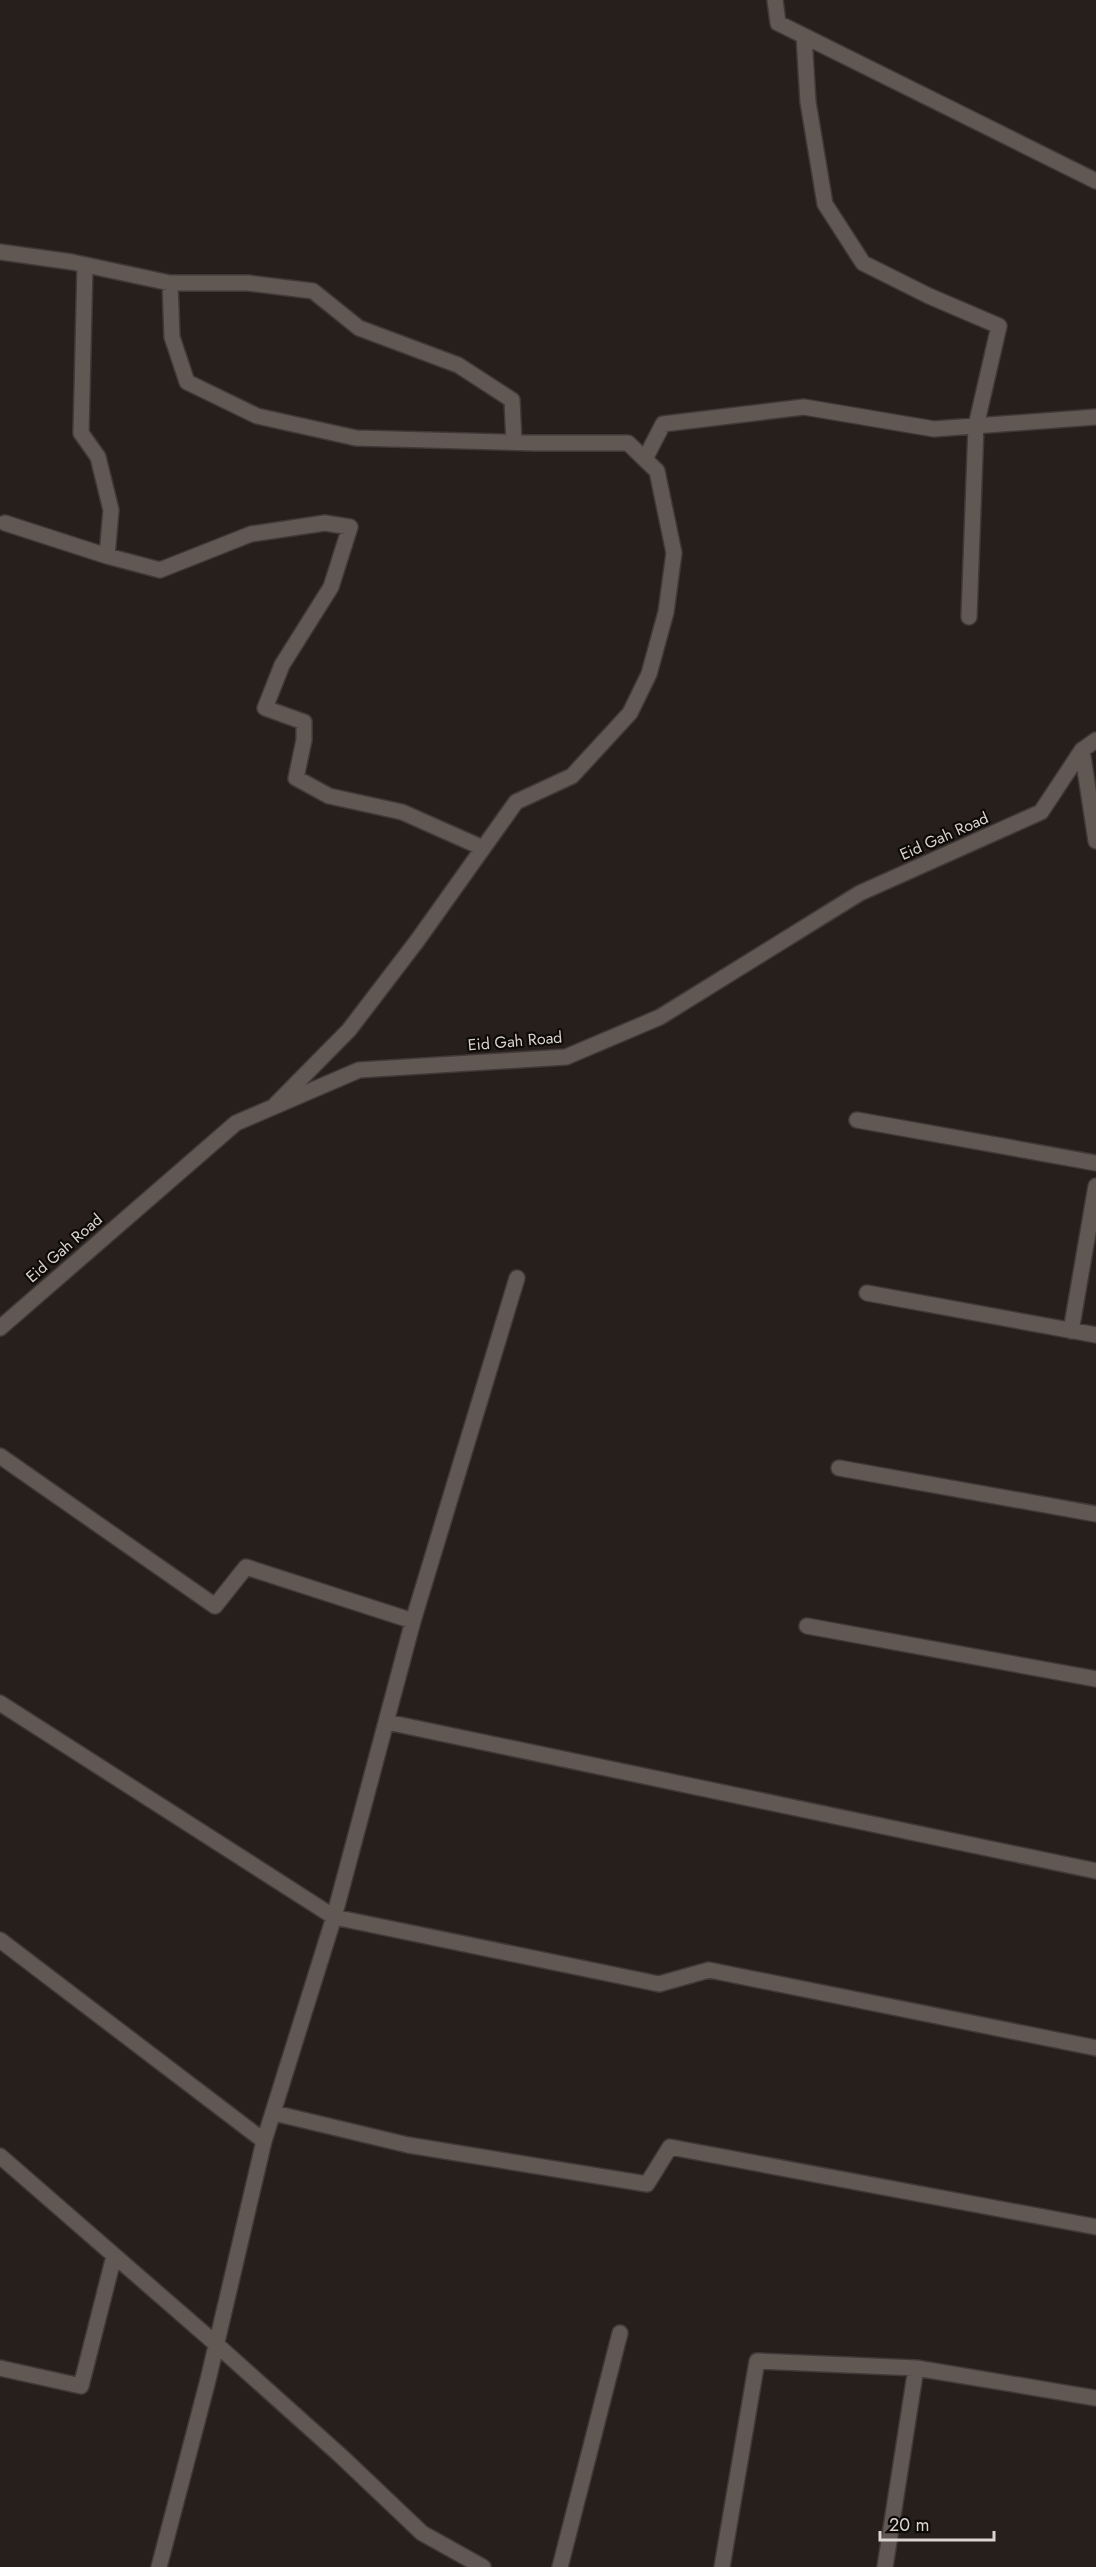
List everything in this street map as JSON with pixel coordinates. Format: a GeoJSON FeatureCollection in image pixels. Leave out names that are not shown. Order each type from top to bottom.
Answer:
{"type":"FeatureCollection","features":[{"type":"Feature","properties":{"kind":"street"},"geometry":{"type":"LineString","coordinates":[[775,0],[778,23],[1096,181]]}},
{"type":"Feature","properties":{"kind":"street"},"geometry":{"type":"LineString","coordinates":[[804,36],[808,102],[825,204],[863,263],[929,296],[999,326],[976,426],[969,617]]}},
{"type":"Feature","properties":{"kind":"street"},"geometry":{"type":"LineString","coordinates":[[0,252],[85,265],[170,283],[248,283],[313,291],[359,328],[458,365],[512,400],[514,442]]}},
{"type":"Feature","properties":{"kind":"street"},"geometry":{"type":"LineString","coordinates":[[85,265],[81,433],[98,457],[111,510],[107,556]]}},
{"type":"Feature","properties":{"kind":"street"},"geometry":{"type":"LineString","coordinates":[[170,283],[172,337],[188,382],[257,416],[356,438],[628,443],[657,471],[674,553],[666,612],[649,674],[630,713],[572,776],[516,802],[349,1030],[275,1104]]}},
{"type":"Feature","properties":{"kind":"street"},"geometry":{"type":"LineString","coordinates":[[645,459],[663,424],[804,407],[934,429],[1096,417]]}},
{"type":"Feature","properties":{"kind":"street"},"geometry":{"type":"LineString","coordinates":[[5,523],[107,556],[160,570],[251,534],[325,523],[350,527],[331,587],[282,665],[265,708],[304,722],[304,740],[296,778],[329,796],[402,812],[483,848]]}},
{"type":"Feature","properties":{"kind":"street","name":"Eid Gah Road"},"geometry":{"type":"LineString","coordinates":[[0,1328],[236,1123],[275,1104],[359,1070],[566,1057],[660,1017],[860,893],[1041,812],[1082,750],[1096,740]]}},
{"type":"Feature","properties":{"kind":"street"},"geometry":{"type":"LineString","coordinates":[[1082,750],[1096,841]]}},
{"type":"Feature","properties":{"kind":"street"},"geometry":{"type":"LineString","coordinates":[[857,1120],[1096,1163]]}},
{"type":"Feature","properties":{"kind":"street"},"geometry":{"type":"LineString","coordinates":[[1071,1331],[1096,1186]]}},
{"type":"Feature","properties":{"kind":"street"},"geometry":{"type":"LineString","coordinates":[[159,2567],[216,2344],[264,2141],[334,1917],[413,1621],[517,1278]]}},
{"type":"Feature","properties":{"kind":"street"},"geometry":{"type":"LineString","coordinates":[[867,1293],[1096,1335]]}},
{"type":"Feature","properties":{"kind":"street"},"geometry":{"type":"LineString","coordinates":[[0,1456],[215,1606],[246,1567],[413,1621]]}},
{"type":"Feature","properties":{"kind":"street"},"geometry":{"type":"LineString","coordinates":[[839,1467],[1096,1514]]}},
{"type":"Feature","properties":{"kind":"street"},"geometry":{"type":"LineString","coordinates":[[807,1626],[1096,1679]]}},
{"type":"Feature","properties":{"kind":"street"},"geometry":{"type":"LineString","coordinates":[[0,1703],[334,1917],[659,1984],[709,1970],[1096,2048]]}},
{"type":"Feature","properties":{"kind":"street"},"geometry":{"type":"LineString","coordinates":[[387,1722],[1096,1870]]}},
{"type":"Feature","properties":{"kind":"street"},"geometry":{"type":"LineString","coordinates":[[0,1940],[264,2141]]}},
{"type":"Feature","properties":{"kind":"street"},"geometry":{"type":"LineString","coordinates":[[274,2113],[408,2145],[647,2184],[670,2146],[1096,2227]]}},
{"type":"Feature","properties":{"kind":"street"},"geometry":{"type":"LineString","coordinates":[[0,2156],[216,2344],[341,2456],[422,2533],[483,2567]]}},
{"type":"Feature","properties":{"kind":"street"},"geometry":{"type":"LineString","coordinates":[[0,2368],[81,2386],[114,2256]]}},
{"type":"Feature","properties":{"kind":"street"},"geometry":{"type":"LineString","coordinates":[[560,2567],[620,2333]]}},
{"type":"Feature","properties":{"kind":"street"},"geometry":{"type":"LineString","coordinates":[[722,2567],[758,2361],[916,2368],[1096,2398]]}},
{"type":"Feature","properties":{"kind":"street"},"geometry":{"type":"LineString","coordinates":[[885,2567],[916,2368]]}}]}
